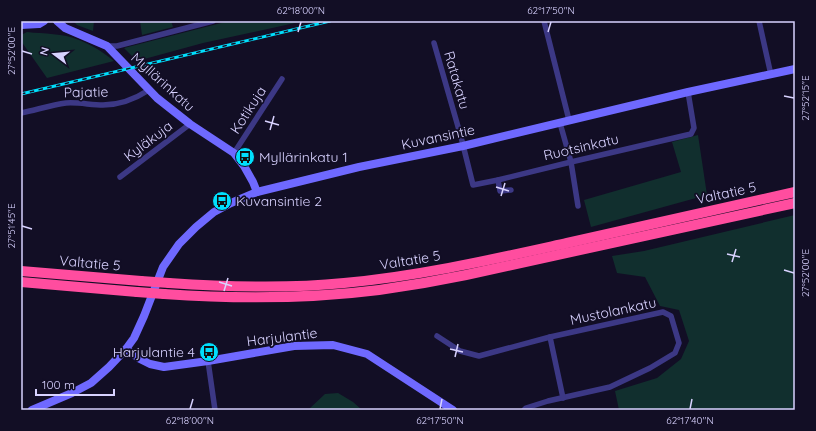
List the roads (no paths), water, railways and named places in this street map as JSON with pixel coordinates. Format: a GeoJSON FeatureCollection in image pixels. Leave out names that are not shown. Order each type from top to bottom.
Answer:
{"type":"FeatureCollection","features":[{"type":"Feature","properties":{"kind":"highway","name":"Valtatie 5"},"geometry":{"type":"LineString","coordinates":[[23,271],[141,282],[232,286],[276,287],[344,283],[428,272],[531,251],[795,192]]}},
{"type":"Feature","properties":{"kind":"highway","name":"Valtatie 5"},"geometry":{"type":"LineString","coordinates":[[21,282],[200,296],[272,297],[338,294],[378,290],[466,275],[795,203]]}},
{"type":"Feature","properties":{"kind":"street"},"geometry":{"type":"LineString","coordinates":[[21,25],[39,24],[44,21]]}},
{"type":"Feature","properties":{"kind":"street","name":"Myllärinkatu"},"geometry":{"type":"LineString","coordinates":[[57,21],[65,28],[107,46],[157,98],[190,124],[234,154],[244,166],[257,192]]}},
{"type":"Feature","properties":{"kind":"street"},"geometry":{"type":"LineString","coordinates":[[107,46],[117,46],[213,21]]}},
{"type":"Feature","properties":{"kind":"street"},"geometry":{"type":"LineString","coordinates":[[544,21],[569,120]]}},
{"type":"Feature","properties":{"kind":"street"},"geometry":{"type":"LineString","coordinates":[[759,21],[771,75]]}},
{"type":"Feature","properties":{"kind":"street","name":"Ratakatu"},"geometry":{"type":"LineString","coordinates":[[434,44],[463,146]]}},
{"type":"Feature","properties":{"kind":"street","name":"Kuvansintie"},"geometry":{"type":"LineString","coordinates":[[126,349],[134,338],[144,316],[163,267],[179,244],[214,212],[257,192],[359,167],[463,146],[688,92],[795,69]]}},
{"type":"Feature","properties":{"kind":"street","name":"Kotikuja"},"geometry":{"type":"LineString","coordinates":[[234,154],[282,79]]}},
{"type":"Feature","properties":{"kind":"street","name":"Pajatie"},"geometry":{"type":"LineString","coordinates":[[21,113],[52,105],[67,103],[104,105],[117,103],[132,100],[149,90]]}},
{"type":"Feature","properties":{"kind":"street","name":"Ruotsinkatu"},"geometry":{"type":"LineString","coordinates":[[463,146],[473,185],[691,134],[694,128],[688,92]]}},
{"type":"Feature","properties":{"kind":"street"},"geometry":{"type":"LineString","coordinates":[[560,123],[571,162],[578,206]]}},
{"type":"Feature","properties":{"kind":"street","name":"Kyläkuja"},"geometry":{"type":"LineString","coordinates":[[120,177],[190,124]]}},
{"type":"Feature","properties":{"kind":"street"},"geometry":{"type":"LineString","coordinates":[[498,180],[500,191],[511,190]]}},
{"type":"Feature","properties":{"kind":"street","name":"Mustolankatu"},"geometry":{"type":"LineString","coordinates":[[437,336],[460,351],[479,356],[550,337],[663,312],[671,316],[679,343],[675,353],[650,368],[610,387],[548,401],[524,410]]}},
{"type":"Feature","properties":{"kind":"street"},"geometry":{"type":"LineString","coordinates":[[550,337],[563,398]]}},
{"type":"Feature","properties":{"kind":"street","name":"Harjulantie"},"geometry":{"type":"LineString","coordinates":[[126,349],[150,364],[164,367],[294,346],[333,345],[367,354],[453,410]]}},
{"type":"Feature","properties":{"kind":"street"},"geometry":{"type":"LineString","coordinates":[[32,410],[91,383],[126,349]]}},
{"type":"Feature","properties":{"kind":"street"},"geometry":{"type":"LineString","coordinates":[[208,361],[215,410]]}},
{"type":"Feature","properties":{"kind":"railway"},"geometry":{"type":"LineString","coordinates":[[21,94],[330,21]]}},
{"type":"Feature","properties":{"kind":"place","name":"Myllärinkatu 1"},"geometry":{"type":"Point","coordinates":[245,157]}},
{"type":"Feature","properties":{"kind":"place","name":"Kuvansintie 2"},"geometry":{"type":"Point","coordinates":[222,201]}},
{"type":"Feature","properties":{"kind":"place","name":"Harjulantie 4"},"geometry":{"type":"Point","coordinates":[209,352]}}]}
